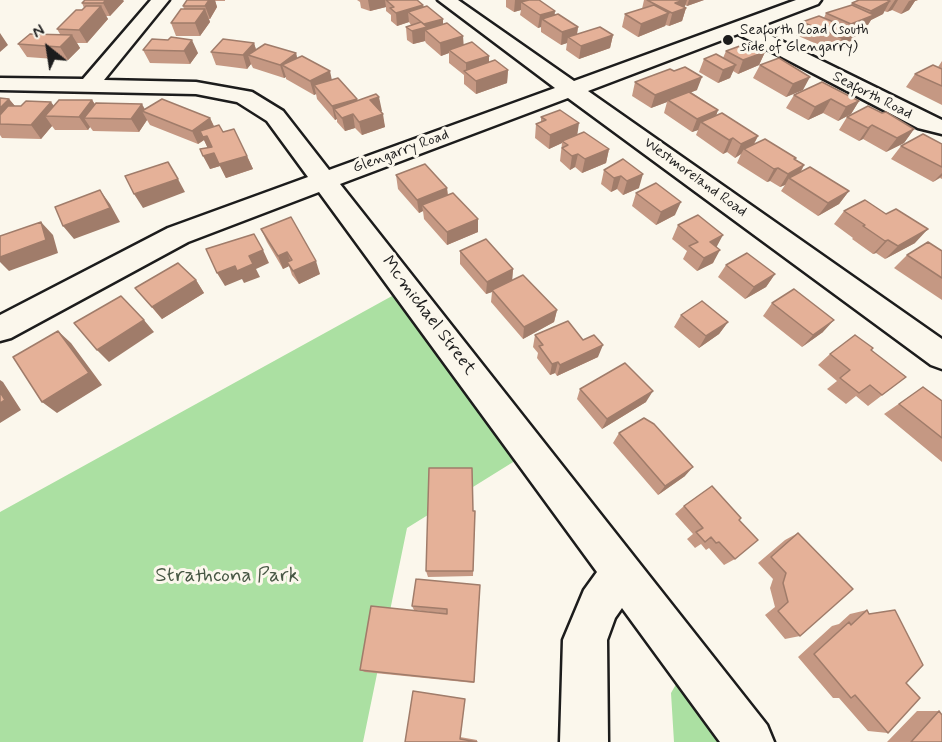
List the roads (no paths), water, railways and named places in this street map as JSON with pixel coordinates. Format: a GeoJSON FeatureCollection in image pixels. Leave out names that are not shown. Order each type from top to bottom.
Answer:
{"type":"FeatureCollection","features":[{"type":"Feature","properties":{"kind":"street"},"geometry":{"type":"LineString","coordinates":[[89,85],[160,0]]}},
{"type":"Feature","properties":{"kind":"street","name":"Westmoreland Road"},"geometry":{"type":"LineString","coordinates":[[447,0],[942,356]]}},
{"type":"Feature","properties":{"kind":"street","name":"Glengarry Road"},"geometry":{"type":"LineString","coordinates":[[0,329],[178,235],[813,0]]}},
{"type":"Feature","properties":{"kind":"street","name":"Seaforth Road"},"geometry":{"type":"LineString","coordinates":[[739,27],[926,123],[942,127]]}},
{"type":"Feature","properties":{"kind":"street","name":"Mcmichael Street"},"geometry":{"type":"LineString","coordinates":[[0,84],[196,88],[244,97],[275,116],[750,742]]}},
{"type":"Feature","properties":{"kind":"street"},"geometry":{"type":"LineString","coordinates":[[584,742],[585,640],[599,605],[622,572]]}},
{"type":"Feature","properties":{"kind":"place","name":"Seaforth Road (south side of Glengarry)"},"geometry":{"type":"Point","coordinates":[728,40]}},
{"type":"Feature","properties":{"kind":"park label","name":"Strathcona Park"},"geometry":{"type":"Point","coordinates":[227,577]}}]}
